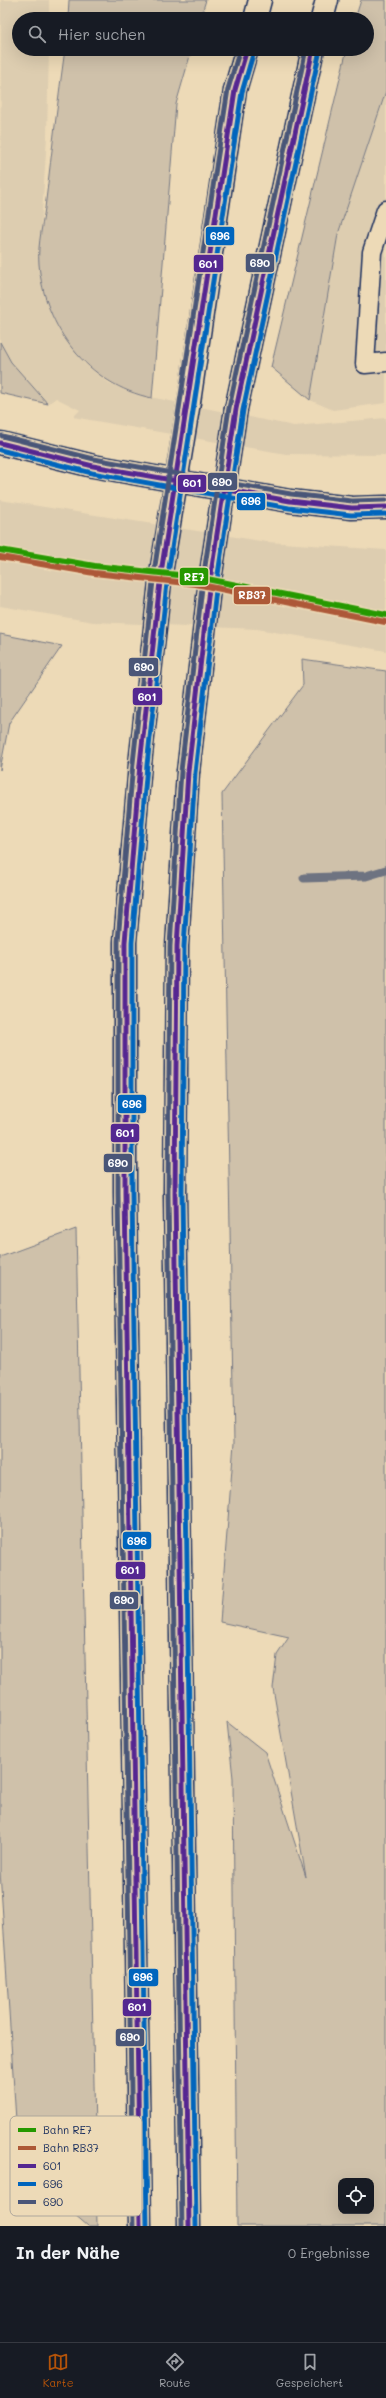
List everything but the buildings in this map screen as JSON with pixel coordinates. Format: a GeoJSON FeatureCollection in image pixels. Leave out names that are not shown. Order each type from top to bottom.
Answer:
{"type":"FeatureCollection","features":[{"type":"Feature","properties":{"kind":"main road"},"geometry":{"type":"LineString","coordinates":[[257,12],[260,0]]}},
{"type":"Feature","properties":{"kind":"main road"},"geometry":{"type":"LineString","coordinates":[[324,12],[327,0]]}},
{"type":"Feature","properties":{"kind":"main road"},"geometry":{"type":"LineString","coordinates":[[138,2116],[125,1193],[125,942],[140,764],[161,573],[189,402],[235,90],[244,56]]}},
{"type":"Feature","properties":{"kind":"main road"},"geometry":{"type":"LineString","coordinates":[[190,2226],[175,1194],[177,946],[188,772],[210,580],[236,409],[312,56]]}},
{"type":"Feature","properties":{"kind":"main road"},"geometry":{"type":"LineString","coordinates":[[0,443],[94,466],[290,501],[352,508],[386,507]]}},
{"type":"Feature","properties":{"kind":"main road"},"geometry":{"type":"LineString","coordinates":[[140,2216],[140,2226]]}},
{"type":"Feature","properties":{"kind":"lane"},"geometry":{"type":"LineString","coordinates":[[386,210],[372,252],[365,364],[386,362]]}},
{"type":"Feature","properties":{"kind":"shaded area"},"geometry":{"type":"Polygon","coordinates":[[[1,0],[49,0],[49,12],[12,12],[12,56],[49,56],[47,136],[39,262],[84,363],[109,383],[135,394],[294,426],[386,418],[386,455],[286,454],[73,417],[80,410],[56,398],[48,404],[11,362],[0,342],[1,0]]]}},
{"type":"Feature","properties":{"kind":"shaded area"},"geometry":{"type":"Polygon","coordinates":[[[69,0],[206,0],[202,12],[68,12],[69,0]]]}},
{"type":"Feature","properties":{"kind":"shaded area"},"geometry":{"type":"Polygon","coordinates":[[[361,0],[386,0],[386,91],[338,234],[310,400],[271,367],[345,56],[374,56],[374,12],[357,12],[361,0]]]}},
{"type":"Feature","properties":{"kind":"shaded area"},"geometry":{"type":"Polygon","coordinates":[[[64,56],[190,56],[176,104],[152,398],[129,391],[108,380],[89,366],[73,350],[60,331],[50,310],[43,287],[39,264],[39,248],[64,56]]]}},
{"type":"Feature","properties":{"kind":"shaded area"},"geometry":{"type":"Polygon","coordinates":[[[386,91],[386,403],[333,410],[310,400],[338,234],[386,91]]]}},
{"type":"Feature","properties":{"kind":"shaded area"},"geometry":{"type":"Polygon","coordinates":[[[0,342],[11,362],[48,404],[0,393],[0,342]]]}},
{"type":"Feature","properties":{"kind":"shaded area"},"geometry":{"type":"Polygon","coordinates":[[[0,500],[267,542],[386,550],[386,651],[257,629],[93,622],[0,606],[0,500]]]}},
{"type":"Feature","properties":{"kind":"shaded area"},"geometry":{"type":"Polygon","coordinates":[[[0,634],[62,646],[9,723],[0,770],[0,634]]]}},
{"type":"Feature","properties":{"kind":"shaded area"},"geometry":{"type":"Polygon","coordinates":[[[302,659],[386,671],[386,2226],[237,2226],[233,1778],[227,1722],[265,1752],[306,1877],[273,1688],[277,1655],[289,1637],[220,1622],[234,1443],[222,794],[303,685],[302,659]]]}},
{"type":"Feature","properties":{"kind":"shaded area"},"geometry":{"type":"Polygon","coordinates":[[[76,1229],[95,2116],[16,2116],[0,1871],[0,1257],[76,1229]]]}},
{"type":"Feature","properties":{"kind":"shaded area"},"geometry":{"type":"Polygon","coordinates":[[[76,2216],[97,2216],[97,2226],[88,2226],[76,2216]]]}},
{"type":"Feature","properties":{"kind":"waterway"},"geometry":{"type":"LineString","coordinates":[[304,878],[366,876],[386,870]]}},
{"type":"Feature","properties":{"kind":"railway"},"geometry":{"type":"LineString","coordinates":[[0,553],[95,566]]}},
{"type":"Feature","properties":{"kind":"rail line","name":"RE7"},"geometry":{"type":"LineString","coordinates":[[0,550],[95,566],[197,577],[386,615]]}},
{"type":"Feature","properties":{"kind":"rail line","name":"RB37"},"geometry":{"type":"LineString","coordinates":[[0,557],[94,573],[196,584],[385,622]]}},
{"type":"Feature","properties":{"kind":"transit line","name":"690"},"geometry":{"type":"LineString","coordinates":[[131,2116],[118,1193],[118,941],[133,763],[154,572],[228,89],[238,56]]}},
{"type":"Feature","properties":{"kind":"transit line","name":"601"},"geometry":{"type":"LineString","coordinates":[[138,2116],[125,1193],[125,942],[140,764],[161,573],[235,90],[245,56]]}},
{"type":"Feature","properties":{"kind":"transit line","name":"696"},"geometry":{"type":"LineString","coordinates":[[147,2226],[132,1193],[132,942],[147,765],[168,574],[242,92],[253,56]]}},
{"type":"Feature","properties":{"kind":"transit line","name":"690"},"geometry":{"type":"LineString","coordinates":[[182,2226],[168,1194],[170,946],[181,771],[203,579],[229,408],[304,56]]}},
{"type":"Feature","properties":{"kind":"transit line","name":"601"},"geometry":{"type":"LineString","coordinates":[[189,2226],[175,1194],[177,946],[188,772],[210,580],[236,409],[312,56]]}},
{"type":"Feature","properties":{"kind":"transit line","name":"696"},"geometry":{"type":"LineString","coordinates":[[196,2226],[182,1194],[184,946],[195,773],[217,581],[243,410],[319,56]]}},
{"type":"Feature","properties":{"kind":"transit line","name":"690"},"geometry":{"type":"LineString","coordinates":[[2,436],[94,459],[291,494],[352,501],[386,500]]}},
{"type":"Feature","properties":{"kind":"transit line","name":"601"},"geometry":{"type":"LineString","coordinates":[[0,443],[93,466],[290,501],[352,508],[386,507]]}},
{"type":"Feature","properties":{"kind":"transit line","name":"696"},"geometry":{"type":"LineString","coordinates":[[0,450],[92,473],[289,508],[351,515],[386,514]]}},
{"type":"Feature","properties":{"kind":"transit line","name":"690"},"geometry":{"type":"LineString","coordinates":[[133,2216],[133,2226]]}},
{"type":"Feature","properties":{"kind":"transit line","name":"601"},"geometry":{"type":"LineString","coordinates":[[140,2216],[140,2226]]}}]}
